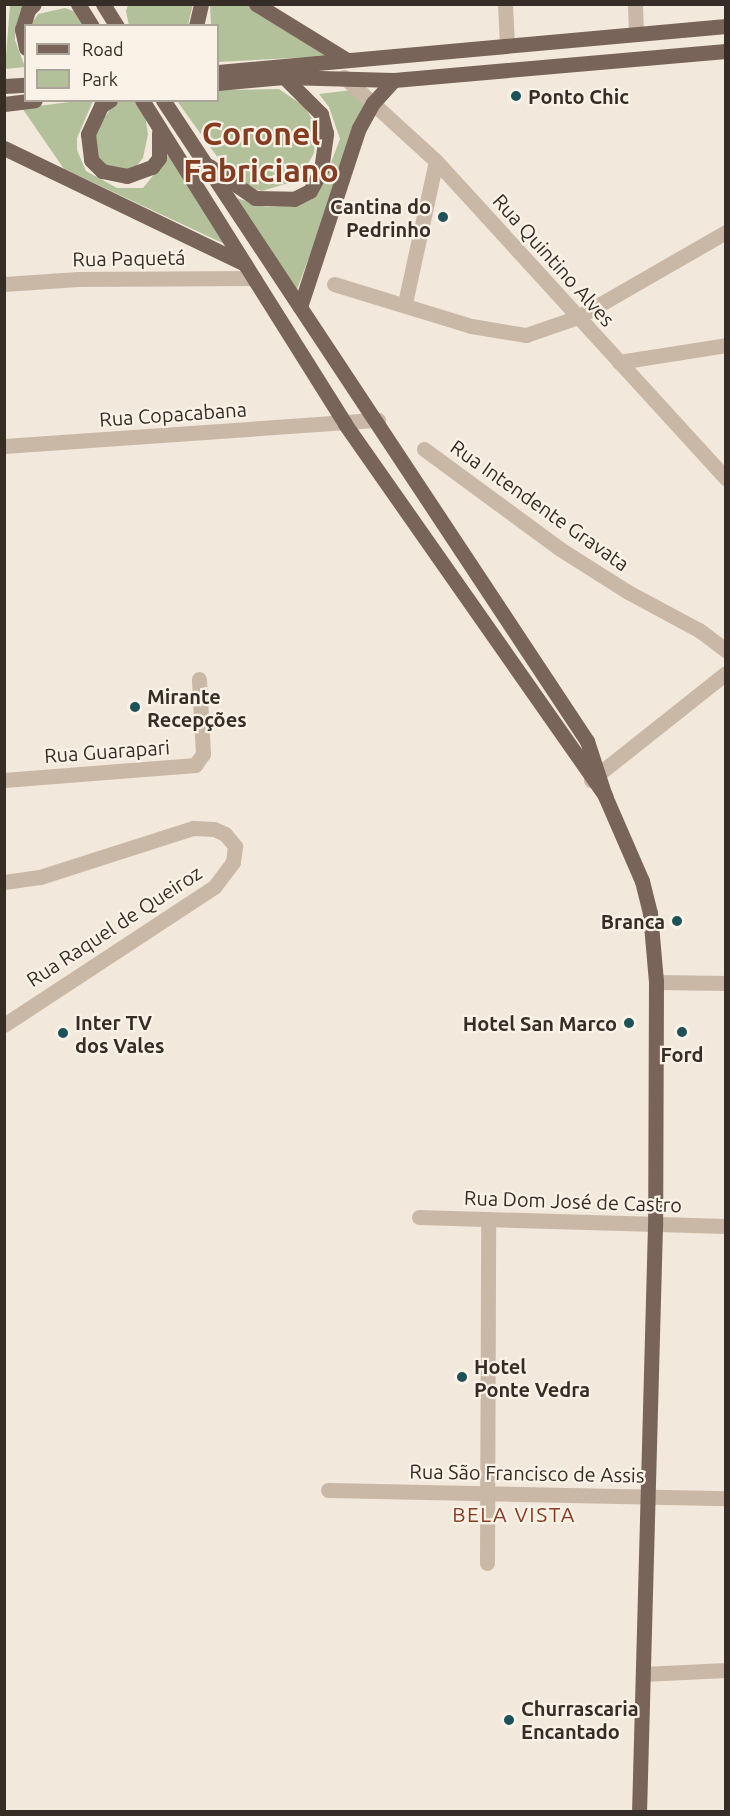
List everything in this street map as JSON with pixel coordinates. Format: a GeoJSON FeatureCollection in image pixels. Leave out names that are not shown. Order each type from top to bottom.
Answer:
{"type":"FeatureCollection","features":[{"type":"Feature","properties":{"kind":"main road"},"geometry":{"type":"LineString","coordinates":[[24,38],[22,28],[28,10],[34,4]]}},
{"type":"Feature","properties":{"kind":"main road"},"geometry":{"type":"LineString","coordinates":[[103,4],[116,24]]}},
{"type":"Feature","properties":{"kind":"main road"},"geometry":{"type":"LineString","coordinates":[[117,4],[121,24]]}},
{"type":"Feature","properties":{"kind":"main road"},"geometry":{"type":"LineString","coordinates":[[196,24],[201,4]]}},
{"type":"Feature","properties":{"kind":"main road"},"geometry":{"type":"LineString","coordinates":[[256,4],[346,60]]}},
{"type":"Feature","properties":{"kind":"main road"},"geometry":{"type":"LineString","coordinates":[[219,72],[726,26]]}},
{"type":"Feature","properties":{"kind":"main road"},"geometry":{"type":"LineString","coordinates":[[219,83],[284,77],[394,80],[726,51]]}},
{"type":"Feature","properties":{"kind":"main road"},"geometry":{"type":"LineString","coordinates":[[200,159],[255,198],[294,199],[310,191],[321,170],[326,133],[321,114],[284,77]]}},
{"type":"Feature","properties":{"kind":"main road"},"geometry":{"type":"LineString","coordinates":[[300,307],[337,187],[359,128],[373,104],[394,80]]}},
{"type":"Feature","properties":{"kind":"main road"},"geometry":{"type":"LineString","coordinates":[[4,86],[24,85]]}},
{"type":"Feature","properties":{"kind":"main road"},"geometry":{"type":"LineString","coordinates":[[4,104],[24,101]]}},
{"type":"Feature","properties":{"kind":"main road"},"geometry":{"type":"LineString","coordinates":[[107,102],[101,106],[88,134],[92,160],[102,171],[127,176],[152,167],[161,148],[154,120]]}},
{"type":"Feature","properties":{"kind":"main road"},"geometry":{"type":"LineString","coordinates":[[143,102],[345,424],[595,776],[642,881],[650,913],[656,982],[655,1226],[639,1812]]}},
{"type":"Feature","properties":{"kind":"main road"},"geometry":{"type":"LineString","coordinates":[[164,102],[378,420],[587,741],[595,776]]}},
{"type":"Feature","properties":{"kind":"main road"},"geometry":{"type":"LineString","coordinates":[[4,148],[244,264]]}},
{"type":"Feature","properties":{"kind":"street"},"geometry":{"type":"LineString","coordinates":[[505,4],[507,45]]}},
{"type":"Feature","properties":{"kind":"street"},"geometry":{"type":"LineString","coordinates":[[635,4],[636,33]]}},
{"type":"Feature","properties":{"kind":"street","name":"Rua Quintino Alves"},"geometry":{"type":"LineString","coordinates":[[344,77],[436,161],[726,479]]}},
{"type":"Feature","properties":{"kind":"street"},"geometry":{"type":"LineString","coordinates":[[405,303],[436,161]]}},
{"type":"Feature","properties":{"kind":"street"},"geometry":{"type":"LineString","coordinates":[[334,284],[405,303],[471,326],[526,335],[578,317],[726,232]]}},
{"type":"Feature","properties":{"kind":"street","name":"Rua Paquetá"},"geometry":{"type":"LineString","coordinates":[[4,284],[78,279],[254,278]]}},
{"type":"Feature","properties":{"kind":"street"},"geometry":{"type":"LineString","coordinates":[[619,362],[726,345]]}},
{"type":"Feature","properties":{"kind":"street","name":"Rua Copacabana"},"geometry":{"type":"LineString","coordinates":[[4,446],[378,420]]}},
{"type":"Feature","properties":{"kind":"street","name":"Rua Intendente Gravata"},"geometry":{"type":"LineString","coordinates":[[424,449],[560,549],[628,592],[699,630],[726,650]]}},
{"type":"Feature","properties":{"kind":"street"},"geometry":{"type":"LineString","coordinates":[[595,776],[726,673]]}},
{"type":"Feature","properties":{"kind":"street","name":"Rua Guarapari"},"geometry":{"type":"LineString","coordinates":[[4,780],[195,765],[203,754],[199,679]]}},
{"type":"Feature","properties":{"kind":"street","name":"Rua Raquel de Queiroz"},"geometry":{"type":"LineString","coordinates":[[4,882],[40,877],[193,828],[214,829],[225,834],[235,846],[233,862],[214,887],[4,1025]]}},
{"type":"Feature","properties":{"kind":"street"},"geometry":{"type":"LineString","coordinates":[[656,982],[726,983]]}},
{"type":"Feature","properties":{"kind":"street","name":"Rua Dom José de Castro"},"geometry":{"type":"LineString","coordinates":[[419,1217],[655,1226],[726,1226]]}},
{"type":"Feature","properties":{"kind":"street"},"geometry":{"type":"LineString","coordinates":[[487,1563],[488,1219]]}},
{"type":"Feature","properties":{"kind":"street","name":"Rua São Francisco de Assis"},"geometry":{"type":"LineString","coordinates":[[328,1490],[726,1498]]}},
{"type":"Feature","properties":{"kind":"street"},"geometry":{"type":"LineString","coordinates":[[643,1674],[726,1670]]}},
{"type":"Feature","properties":{"kind":"green space"},"geometry":{"type":"Polygon","coordinates":[[[193,4],[188,24],[129,24],[126,11],[128,5],[193,4]]]}},
{"type":"Feature","properties":{"kind":"green space"},"geometry":{"type":"Polygon","coordinates":[[[10,5],[24,5],[16,25],[15,40],[24,67],[5,69],[10,5]]]}},
{"type":"Feature","properties":{"kind":"green space"},"geometry":{"type":"Polygon","coordinates":[[[210,5],[248,5],[333,56],[219,62],[219,24],[211,24],[210,5]]]}},
{"type":"Feature","properties":{"kind":"green space"},"geometry":{"type":"Polygon","coordinates":[[[65,8],[81,14],[87,24],[31,24],[38,14],[65,8]]]}},
{"type":"Feature","properties":{"kind":"green space"},"geometry":{"type":"Polygon","coordinates":[[[279,89],[304,106],[316,125],[314,153],[299,180],[262,191],[248,187],[229,173],[178,102],[219,102],[219,90],[279,89]]]}},
{"type":"Feature","properties":{"kind":"green space"},"geometry":{"type":"Polygon","coordinates":[[[352,90],[367,104],[296,292],[236,198],[266,207],[287,206],[311,195],[324,181],[340,139],[329,107],[319,94],[352,90]]]}},
{"type":"Feature","properties":{"kind":"green space"},"geometry":{"type":"Polygon","coordinates":[[[70,102],[93,102],[77,138],[77,150],[86,171],[117,188],[143,188],[164,162],[171,147],[231,247],[64,169],[22,108],[70,102]]]}},
{"type":"Feature","properties":{"kind":"green space"},"geometry":{"type":"Polygon","coordinates":[[[116,102],[140,102],[144,109],[148,134],[143,158],[133,170],[100,168],[92,133],[116,102]]]}},
{"type":"Feature","properties":{"kind":"place","name":"Ponto Chic"},"geometry":{"type":"Point","coordinates":[516,96]}},
{"type":"Feature","properties":{"kind":"place","name":"Cantina do Pedrinho"},"geometry":{"type":"Point","coordinates":[443,217]}},
{"type":"Feature","properties":{"kind":"place","name":"Mirante Recepções"},"geometry":{"type":"Point","coordinates":[135,707]}},
{"type":"Feature","properties":{"kind":"place","name":"Branca"},"geometry":{"type":"Point","coordinates":[677,921]}},
{"type":"Feature","properties":{"kind":"place","name":"Hotel San Marco"},"geometry":{"type":"Point","coordinates":[629,1023]}},
{"type":"Feature","properties":{"kind":"place","name":"Ford"},"geometry":{"type":"Point","coordinates":[682,1032]}},
{"type":"Feature","properties":{"kind":"place","name":"Inter TV dos Vales"},"geometry":{"type":"Point","coordinates":[63,1033]}},
{"type":"Feature","properties":{"kind":"place","name":"Hotel Ponte Vedra"},"geometry":{"type":"Point","coordinates":[462,1377]}},
{"type":"Feature","properties":{"kind":"place","name":"Churrascaria Encantado"},"geometry":{"type":"Point","coordinates":[509,1720]}},
{"type":"Feature","properties":{"kind":"district","name":"Coronel Fabriciano"},"geometry":{"type":"Point","coordinates":[261,152]}},
{"type":"Feature","properties":{"kind":"district","name":"BELA VISTA"},"geometry":{"type":"Point","coordinates":[514,1514]}}]}
